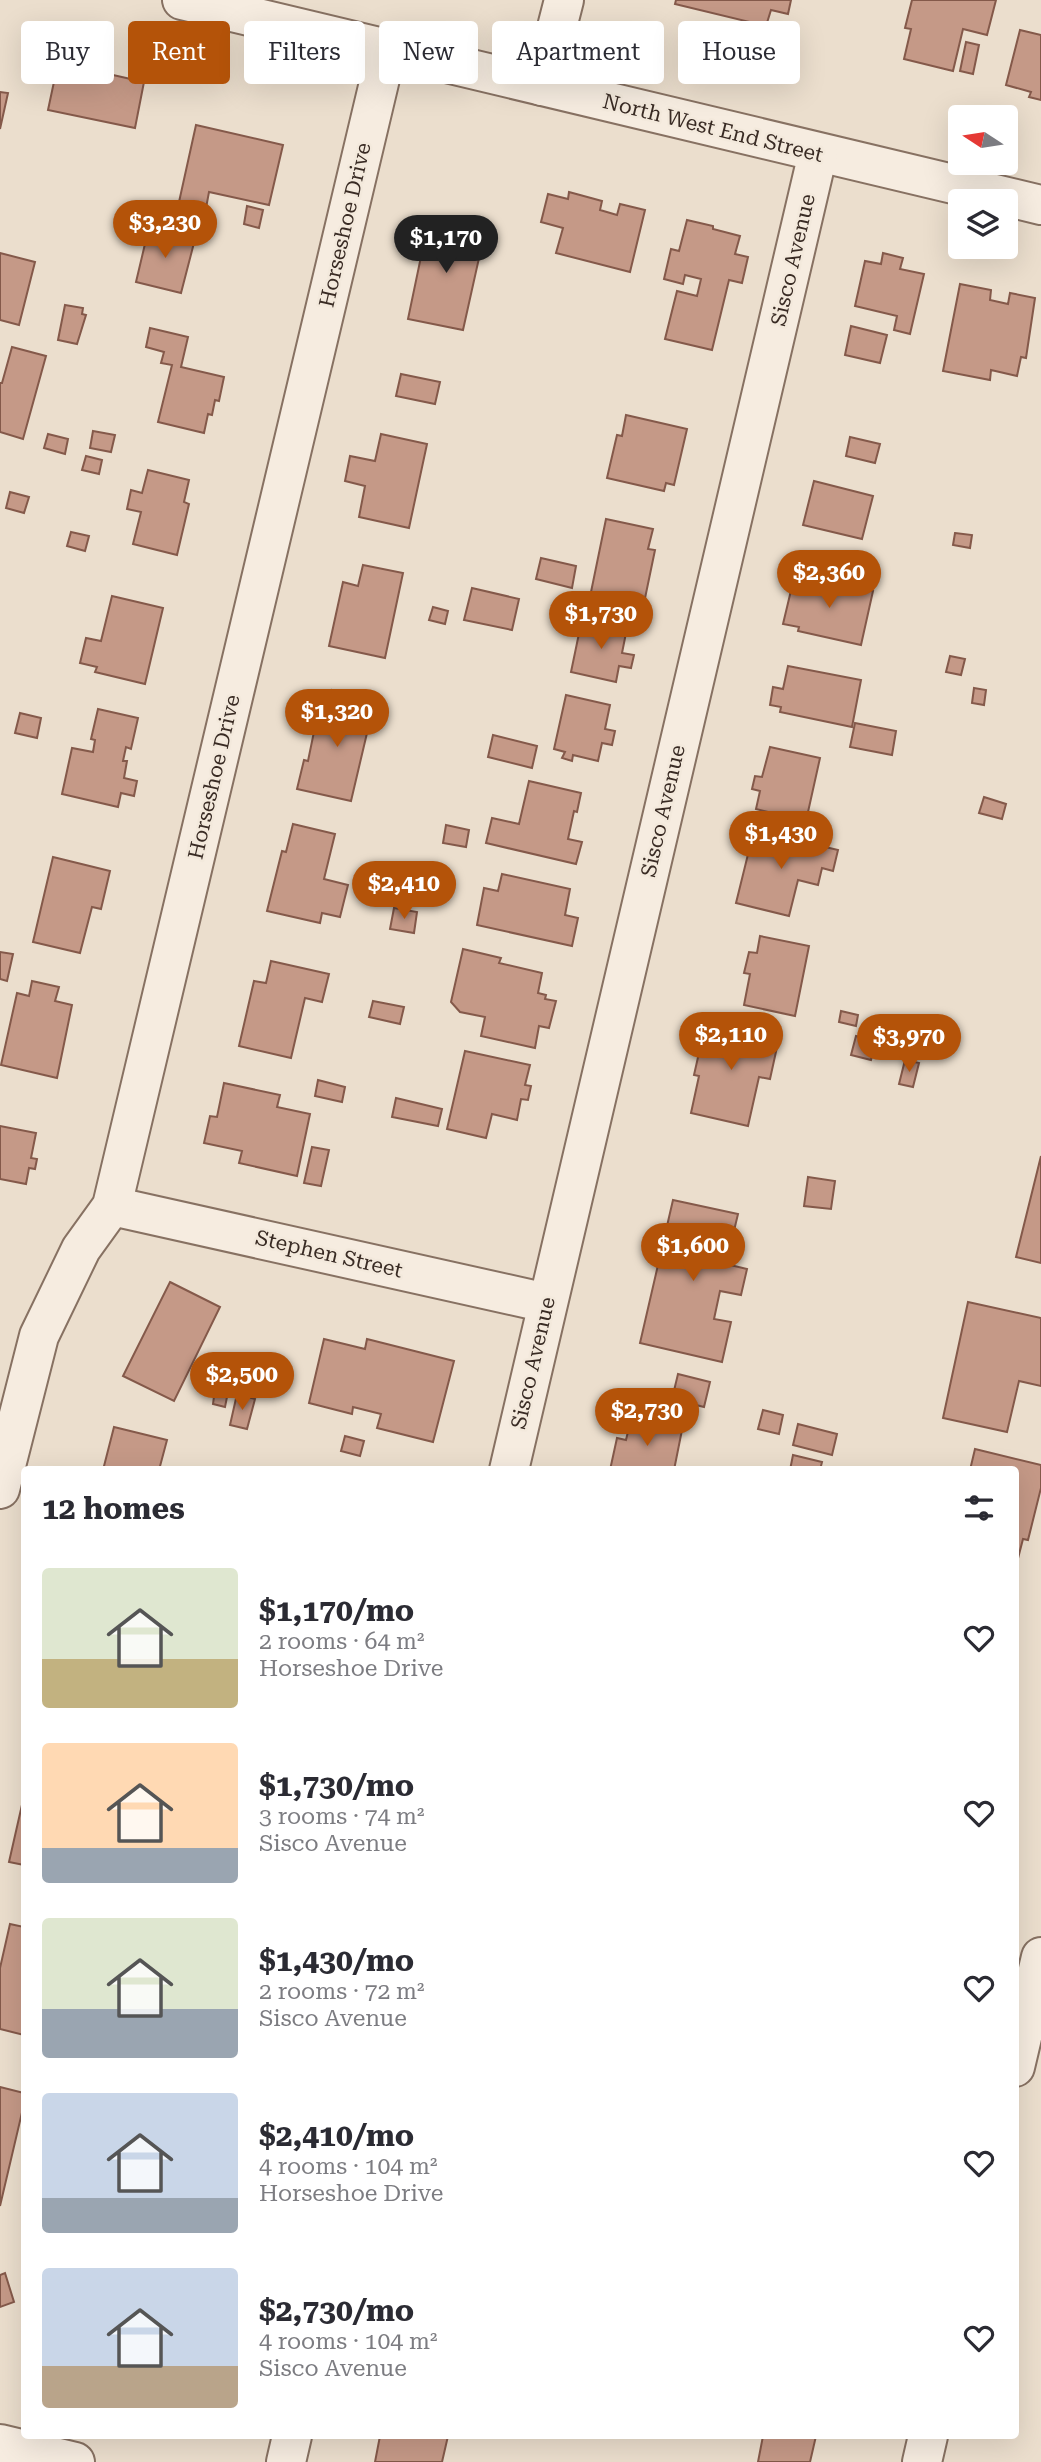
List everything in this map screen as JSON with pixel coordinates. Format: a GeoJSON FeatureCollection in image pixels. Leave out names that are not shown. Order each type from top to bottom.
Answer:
{"type":"FeatureCollection","features":[{"type":"Feature","properties":{"kind":"street","name":"North West End Street"},"geometry":{"type":"LineString","coordinates":[[182,0],[379,47]]}},
{"type":"Feature","properties":{"kind":"street"},"geometry":{"type":"LineString","coordinates":[[542,86],[564,0]]}},
{"type":"Feature","properties":{"kind":"street","name":"North West End Street"},"geometry":{"type":"LineString","coordinates":[[478,71],[1041,205]]}},
{"type":"Feature","properties":{"kind":"street","name":"Horseshoe Drive"},"geometry":{"type":"LineString","coordinates":[[0,1489],[39,1336],[81,1249],[112,1206],[379,83]]}},
{"type":"Feature","properties":{"kind":"street","name":"Sisco Avenue"},"geometry":{"type":"LineString","coordinates":[[510,1466],[818,153]]}},
{"type":"Feature","properties":{"kind":"street","name":"Stephen Street"},"geometry":{"type":"LineString","coordinates":[[112,1206],[547,1303]]}},
{"type":"Feature","properties":{"kind":"street"},"geometry":{"type":"LineString","coordinates":[[1019,2050],[1041,1957]]}},
{"type":"Feature","properties":{"kind":"street"},"geometry":{"type":"LineString","coordinates":[[286,2462],[291,2439]]}},
{"type":"Feature","properties":{"kind":"street"},"geometry":{"type":"LineString","coordinates":[[922,2462],[927,2439]]}},
{"type":"Feature","properties":{"kind":"street"},"geometry":{"type":"LineString","coordinates":[[0,2444],[75,2462]]}},
{"type":"Feature","properties":{"kind":"building"},"geometry":{"type":"Polygon","coordinates":[[[676,0],[791,0],[788,14],[771,10],[768,21],[745,21],[675,4],[676,0]]]}},
{"type":"Feature","properties":{"kind":"building"},"geometry":{"type":"Polygon","coordinates":[[[912,0],[996,0],[987,35],[963,29],[953,71],[904,59],[911,29],[905,28],[912,0]]]}},
{"type":"Feature","properties":{"kind":"building"},"geometry":{"type":"Polygon","coordinates":[[[1020,30],[1041,35],[1041,100],[1029,97],[1031,92],[1006,85],[1020,30]]]}},
{"type":"Feature","properties":{"kind":"building"},"geometry":{"type":"Polygon","coordinates":[[[966,42],[979,45],[973,74],[960,71],[966,42]]]}},
{"type":"Feature","properties":{"kind":"building"},"geometry":{"type":"Polygon","coordinates":[[[114,75],[128,78],[128,84],[144,84],[135,128],[48,110],[54,84],[114,84],[114,75]]]}},
{"type":"Feature","properties":{"kind":"building"},"geometry":{"type":"Polygon","coordinates":[[[0,92],[8,93],[0,129],[0,92]]]}},
{"type":"Feature","properties":{"kind":"building"},"geometry":{"type":"Polygon","coordinates":[[[196,125],[283,145],[269,205],[209,192],[206,208],[179,202],[196,125]]]}},
{"type":"Feature","properties":{"kind":"building"},"geometry":{"type":"Polygon","coordinates":[[[569,192],[602,201],[600,210],[617,215],[620,204],[645,210],[630,272],[556,253],[563,228],[541,222],[548,194],[568,199],[569,192]]]}},
{"type":"Feature","properties":{"kind":"building"},"geometry":{"type":"Polygon","coordinates":[[[247,206],[263,210],[259,228],[244,224],[247,206]]]}},
{"type":"Feature","properties":{"kind":"building"},"geometry":{"type":"Polygon","coordinates":[[[440,217],[474,224],[471,238],[483,240],[463,330],[408,319],[427,228],[437,230],[440,217]]]}},
{"type":"Feature","properties":{"kind":"building"},"geometry":{"type":"Polygon","coordinates":[[[687,220],[740,236],[735,254],[748,257],[742,283],[729,280],[712,350],[665,339],[677,291],[697,296],[701,279],[685,275],[683,284],[664,279],[671,249],[679,251],[687,220]]]}},
{"type":"Feature","properties":{"kind":"building"},"geometry":{"type":"Polygon","coordinates":[[[149,227],[195,239],[181,293],[136,282],[149,227]]]}},
{"type":"Feature","properties":{"kind":"building"},"geometry":{"type":"Polygon","coordinates":[[[0,253],[35,262],[19,325],[0,320],[0,253]]]}},
{"type":"Feature","properties":{"kind":"building"},"geometry":{"type":"Polygon","coordinates":[[[883,253],[903,258],[900,269],[924,274],[910,334],[894,330],[897,316],[855,306],[865,261],[881,264],[883,253]]]}},
{"type":"Feature","properties":{"kind":"building"},"geometry":{"type":"Polygon","coordinates":[[[960,284],[991,290],[990,300],[1008,304],[1010,293],[1035,298],[1026,358],[1021,357],[1017,376],[991,370],[990,380],[943,371],[960,284]]]}},
{"type":"Feature","properties":{"kind":"building"},"geometry":{"type":"Polygon","coordinates":[[[65,305],[83,308],[82,314],[86,315],[77,344],[58,340],[65,305]]]}},
{"type":"Feature","properties":{"kind":"building"},"geometry":{"type":"Polygon","coordinates":[[[851,326],[887,335],[880,363],[845,355],[851,326]]]}},
{"type":"Feature","properties":{"kind":"building"},"geometry":{"type":"Polygon","coordinates":[[[150,328],[188,337],[181,367],[224,377],[219,401],[215,400],[212,415],[208,414],[204,433],[158,422],[172,365],[161,363],[164,352],[146,347],[150,328]]]}},
{"type":"Feature","properties":{"kind":"building"},"geometry":{"type":"Polygon","coordinates":[[[12,347],[46,356],[23,439],[0,432],[0,383],[12,347]]]}},
{"type":"Feature","properties":{"kind":"building"},"geometry":{"type":"Polygon","coordinates":[[[401,374],[440,382],[435,404],[396,396],[401,374]]]}},
{"type":"Feature","properties":{"kind":"building"},"geometry":{"type":"Polygon","coordinates":[[[626,415],[687,429],[674,485],[666,483],[664,491],[607,478],[617,435],[622,436],[626,415]]]}},
{"type":"Feature","properties":{"kind":"building"},"geometry":{"type":"Polygon","coordinates":[[[93,431],[115,435],[111,452],[90,448],[93,431]]]}},
{"type":"Feature","properties":{"kind":"building"},"geometry":{"type":"Polygon","coordinates":[[[48,434],[68,439],[65,454],[44,448],[48,434]]]}},
{"type":"Feature","properties":{"kind":"building"},"geometry":{"type":"Polygon","coordinates":[[[381,434],[427,444],[409,528],[359,517],[365,486],[345,481],[350,456],[375,461],[381,434]]]}},
{"type":"Feature","properties":{"kind":"building"},"geometry":{"type":"Polygon","coordinates":[[[850,437],[880,444],[875,463],[846,456],[850,437]]]}},
{"type":"Feature","properties":{"kind":"building"},"geometry":{"type":"Polygon","coordinates":[[[86,456],[102,460],[99,474],[82,470],[86,456]]]}},
{"type":"Feature","properties":{"kind":"building"},"geometry":{"type":"Polygon","coordinates":[[[148,470],[189,480],[184,502],[189,504],[177,555],[133,544],[141,512],[127,509],[131,490],[142,493],[148,470]]]}},
{"type":"Feature","properties":{"kind":"building"},"geometry":{"type":"Polygon","coordinates":[[[814,481],[873,496],[862,539],[803,525],[814,481]]]}},
{"type":"Feature","properties":{"kind":"building"},"geometry":{"type":"Polygon","coordinates":[[[10,492],[29,497],[24,513],[6,508],[10,492]]]}},
{"type":"Feature","properties":{"kind":"building"},"geometry":{"type":"Polygon","coordinates":[[[606,519],[653,529],[648,549],[655,550],[644,603],[591,592],[606,519]]]}},
{"type":"Feature","properties":{"kind":"building"},"geometry":{"type":"Polygon","coordinates":[[[71,532],[89,536],[85,551],[67,546],[71,532]]]}},
{"type":"Feature","properties":{"kind":"building"},"geometry":{"type":"Polygon","coordinates":[[[955,533],[972,535],[970,548],[953,545],[955,533]]]}},
{"type":"Feature","properties":{"kind":"building"},"geometry":{"type":"Polygon","coordinates":[[[541,558],[576,566],[572,588],[536,579],[541,558]]]}},
{"type":"Feature","properties":{"kind":"building"},"geometry":{"type":"Polygon","coordinates":[[[363,565],[403,573],[385,658],[329,646],[343,582],[358,586],[363,565]]]}},
{"type":"Feature","properties":{"kind":"building"},"geometry":{"type":"Polygon","coordinates":[[[812,577],[873,591],[861,645],[798,631],[799,627],[783,624],[794,578],[811,582],[812,577]]]}},
{"type":"Feature","properties":{"kind":"building"},"geometry":{"type":"Polygon","coordinates":[[[472,588],[519,599],[512,630],[464,620],[472,588]]]}},
{"type":"Feature","properties":{"kind":"building"},"geometry":{"type":"Polygon","coordinates":[[[112,596],[163,608],[145,684],[95,672],[97,667],[80,663],[86,638],[101,641],[112,596]]]}},
{"type":"Feature","properties":{"kind":"building"},"geometry":{"type":"Polygon","coordinates":[[[433,607],[448,611],[445,624],[429,620],[433,607]]]}},
{"type":"Feature","properties":{"kind":"building"},"geometry":{"type":"Polygon","coordinates":[[[582,619],[627,628],[622,653],[634,655],[631,668],[619,666],[616,682],[571,672],[582,619]]]}},
{"type":"Feature","properties":{"kind":"building"},"geometry":{"type":"Polygon","coordinates":[[[950,656],[965,659],[961,675],[946,672],[950,656]]]}},
{"type":"Feature","properties":{"kind":"building"},"geometry":{"type":"Polygon","coordinates":[[[788,666],[861,680],[852,727],[780,712],[781,707],[770,705],[773,687],[783,689],[788,666]]]}},
{"type":"Feature","properties":{"kind":"building"},"geometry":{"type":"Polygon","coordinates":[[[974,688],[986,690],[984,705],[972,703],[974,688]]]}},
{"type":"Feature","properties":{"kind":"building"},"geometry":{"type":"Polygon","coordinates":[[[332,690],[370,699],[362,731],[367,733],[351,801],[297,789],[304,760],[308,761],[316,722],[328,725],[330,715],[326,714],[332,690]]]}},
{"type":"Feature","properties":{"kind":"building"},"geometry":{"type":"Polygon","coordinates":[[[566,695],[610,705],[605,729],[615,731],[612,745],[602,743],[598,761],[573,755],[572,761],[562,758],[565,752],[554,749],[566,695]]]}},
{"type":"Feature","properties":{"kind":"building"},"geometry":{"type":"Polygon","coordinates":[[[98,709],[138,718],[131,749],[126,747],[123,761],[127,761],[124,778],[137,781],[134,796],[121,793],[118,807],[62,794],[72,748],[93,752],[95,740],[91,739],[98,709]]]}},
{"type":"Feature","properties":{"kind":"building"},"geometry":{"type":"Polygon","coordinates":[[[20,713],[41,718],[37,738],[15,733],[20,713]]]}},
{"type":"Feature","properties":{"kind":"building"},"geometry":{"type":"Polygon","coordinates":[[[855,723],[896,731],[892,755],[850,747],[855,723]]]}},
{"type":"Feature","properties":{"kind":"building"},"geometry":{"type":"Polygon","coordinates":[[[493,735],[537,746],[532,768],[488,757],[493,735]]]}},
{"type":"Feature","properties":{"kind":"building"},"geometry":{"type":"Polygon","coordinates":[[[770,747],[820,758],[806,821],[756,809],[760,791],[752,789],[755,776],[762,777],[770,747]]]}},
{"type":"Feature","properties":{"kind":"building"},"geometry":{"type":"Polygon","coordinates":[[[529,781],[581,793],[568,839],[582,842],[576,864],[486,843],[492,818],[519,824],[529,781]]]}},
{"type":"Feature","properties":{"kind":"building"},"geometry":{"type":"Polygon","coordinates":[[[984,797],[1006,804],[1002,819],[979,813],[984,797]]]}},
{"type":"Feature","properties":{"kind":"building"},"geometry":{"type":"Polygon","coordinates":[[[293,824],[335,834],[324,879],[348,885],[340,917],[322,913],[320,923],[267,911],[282,851],[286,852],[293,824]]]}},
{"type":"Feature","properties":{"kind":"building"},"geometry":{"type":"Polygon","coordinates":[[[446,825],[469,830],[466,847],[443,843],[446,825]]]}},
{"type":"Feature","properties":{"kind":"building"},"geometry":{"type":"Polygon","coordinates":[[[754,830],[838,850],[833,871],[822,868],[818,885],[798,880],[789,916],[736,903],[754,830]]]}},
{"type":"Feature","properties":{"kind":"building"},"geometry":{"type":"Polygon","coordinates":[[[53,857],[110,871],[101,909],[92,907],[80,953],[33,942],[53,857]]]}},
{"type":"Feature","properties":{"kind":"building"},"geometry":{"type":"Polygon","coordinates":[[[502,874],[570,889],[565,915],[578,918],[572,946],[477,925],[484,888],[498,891],[502,874]]]}},
{"type":"Feature","properties":{"kind":"building"},"geometry":{"type":"Polygon","coordinates":[[[394,908],[417,912],[414,933],[390,929],[394,908]]]}},
{"type":"Feature","properties":{"kind":"building"},"geometry":{"type":"Polygon","coordinates":[[[760,936],[809,946],[795,1016],[744,1005],[750,974],[744,973],[749,952],[757,953],[760,936]]]}},
{"type":"Feature","properties":{"kind":"building"},"geometry":{"type":"Polygon","coordinates":[[[463,949],[501,958],[499,963],[542,973],[538,993],[546,995],[545,999],[556,1001],[549,1028],[539,1026],[535,1048],[481,1036],[485,1017],[460,1012],[451,1002],[463,949]]]}},
{"type":"Feature","properties":{"kind":"building"},"geometry":{"type":"Polygon","coordinates":[[[0,952],[13,954],[7,981],[0,979],[0,952]]]}},
{"type":"Feature","properties":{"kind":"building"},"geometry":{"type":"Polygon","coordinates":[[[271,961],[329,974],[322,1002],[305,998],[291,1058],[239,1046],[254,981],[266,983],[271,961]]]}},
{"type":"Feature","properties":{"kind":"building"},"geometry":{"type":"Polygon","coordinates":[[[32,981],[59,987],[55,1001],[72,1005],[57,1078],[1,1065],[17,993],[29,996],[32,981]]]}},
{"type":"Feature","properties":{"kind":"building"},"geometry":{"type":"Polygon","coordinates":[[[373,1001],[404,1007],[400,1024],[369,1017],[373,1001]]]}},
{"type":"Feature","properties":{"kind":"building"},"geometry":{"type":"Polygon","coordinates":[[[841,1011],[858,1015],[856,1026],[839,1022],[841,1011]]]}},
{"type":"Feature","properties":{"kind":"building"},"geometry":{"type":"Polygon","coordinates":[[[706,1022],[779,1038],[770,1079],[759,1077],[748,1126],[691,1113],[699,1076],[694,1075],[706,1022]]]}},
{"type":"Feature","properties":{"kind":"building"},"geometry":{"type":"Polygon","coordinates":[[[856,1036],[876,1041],[871,1060],[851,1055],[856,1036]]]}},
{"type":"Feature","properties":{"kind":"building"},"geometry":{"type":"Polygon","coordinates":[[[465,1051],[530,1065],[525,1085],[531,1086],[528,1100],[521,1099],[517,1120],[492,1114],[486,1138],[447,1129],[465,1051]]]}},
{"type":"Feature","properties":{"kind":"building"},"geometry":{"type":"Polygon","coordinates":[[[905,1060],[919,1063],[913,1087],[899,1084],[905,1060]]]}},
{"type":"Feature","properties":{"kind":"building"},"geometry":{"type":"Polygon","coordinates":[[[318,1080],[345,1087],[342,1102],[315,1096],[318,1080]]]}},
{"type":"Feature","properties":{"kind":"building"},"geometry":{"type":"Polygon","coordinates":[[[224,1083],[280,1095],[277,1107],[310,1114],[297,1176],[239,1163],[242,1151],[204,1143],[210,1116],[217,1117],[224,1083]]]}},
{"type":"Feature","properties":{"kind":"building"},"geometry":{"type":"Polygon","coordinates":[[[396,1098],[442,1109],[438,1126],[392,1117],[396,1098]]]}},
{"type":"Feature","properties":{"kind":"building"},"geometry":{"type":"Polygon","coordinates":[[[0,1126],[36,1133],[31,1158],[37,1159],[35,1169],[29,1168],[26,1184],[0,1179],[0,1126]]]}},
{"type":"Feature","properties":{"kind":"building"},"geometry":{"type":"Polygon","coordinates":[[[312,1147],[329,1150],[321,1186],[304,1183],[312,1147]]]}},
{"type":"Feature","properties":{"kind":"building"},"geometry":{"type":"Polygon","coordinates":[[[1041,1156],[1041,1263],[1016,1257],[1041,1156]]]}},
{"type":"Feature","properties":{"kind":"building"},"geometry":{"type":"Polygon","coordinates":[[[808,1177],[835,1181],[831,1209],[804,1206],[808,1177]]]}},
{"type":"Feature","properties":{"kind":"building"},"geometry":{"type":"Polygon","coordinates":[[[673,1200],[738,1214],[726,1264],[747,1269],[741,1295],[720,1291],[714,1319],[731,1322],[722,1362],[640,1343],[673,1200]]]}},
{"type":"Feature","properties":{"kind":"building"},"geometry":{"type":"Polygon","coordinates":[[[170,1282],[220,1307],[174,1401],[123,1376],[170,1282]]]}},
{"type":"Feature","properties":{"kind":"building"},"geometry":{"type":"Polygon","coordinates":[[[968,1302],[1041,1318],[1041,1386],[1019,1381],[1007,1432],[943,1418],[968,1302]]]}},
{"type":"Feature","properties":{"kind":"building"},"geometry":{"type":"Polygon","coordinates":[[[324,1339],[365,1349],[367,1339],[454,1361],[433,1442],[377,1428],[381,1414],[353,1407],[352,1414],[309,1403],[324,1339]]]}},
{"type":"Feature","properties":{"kind":"building"},"geometry":{"type":"Polygon","coordinates":[[[678,1374],[710,1382],[704,1407],[672,1399],[678,1374]]]}},
{"type":"Feature","properties":{"kind":"building"},"geometry":{"type":"Polygon","coordinates":[[[215,1389],[228,1392],[225,1407],[213,1404],[215,1389]]]}},
{"type":"Feature","properties":{"kind":"building"},"geometry":{"type":"Polygon","coordinates":[[[237,1394],[255,1399],[247,1429],[230,1425],[237,1394]]]}},
{"type":"Feature","properties":{"kind":"building"},"geometry":{"type":"Polygon","coordinates":[[[763,1410],[783,1415],[779,1434],[758,1429],[763,1410]]]}},
{"type":"Feature","properties":{"kind":"building"},"geometry":{"type":"Polygon","coordinates":[[[631,1419],[682,1430],[675,1466],[611,1466],[617,1438],[626,1440],[631,1419]]]}},
{"type":"Feature","properties":{"kind":"building"},"geometry":{"type":"Polygon","coordinates":[[[798,1424],[837,1434],[832,1455],[793,1445],[798,1424]]]}},
{"type":"Feature","properties":{"kind":"building"},"geometry":{"type":"Polygon","coordinates":[[[114,1427],[167,1440],[160,1466],[104,1466],[114,1427]]]}},
{"type":"Feature","properties":{"kind":"building"},"geometry":{"type":"Polygon","coordinates":[[[345,1436],[364,1441],[360,1456],[341,1451],[345,1436]]]}},
{"type":"Feature","properties":{"kind":"building"},"geometry":{"type":"Polygon","coordinates":[[[975,1449],[1041,1465],[1041,1488],[1028,1540],[1023,1539],[1019,1554],[1019,1466],[971,1466],[975,1449]]]}},
{"type":"Feature","properties":{"kind":"building"},"geometry":{"type":"Polygon","coordinates":[[[793,1455],[822,1462],[821,1466],[791,1466],[793,1455]]]}},
{"type":"Feature","properties":{"kind":"building"},"geometry":{"type":"Polygon","coordinates":[[[21,1809],[21,1864],[9,1862],[21,1809]]]}},
{"type":"Feature","properties":{"kind":"building"},"geometry":{"type":"Polygon","coordinates":[[[10,1924],[21,1926],[21,2034],[0,2029],[0,1968],[10,1924]]]}},
{"type":"Feature","properties":{"kind":"building"},"geometry":{"type":"Polygon","coordinates":[[[0,2087],[21,2092],[21,2117],[0,2206],[0,2087]]]}},
{"type":"Feature","properties":{"kind":"building"},"geometry":{"type":"Polygon","coordinates":[[[5,2273],[14,2302],[0,2307],[0,2275],[5,2273]]]}},
{"type":"Feature","properties":{"kind":"building"},"geometry":{"type":"Polygon","coordinates":[[[379,2439],[447,2439],[442,2462],[375,2462],[379,2439]]]}},
{"type":"Feature","properties":{"kind":"building"},"geometry":{"type":"Polygon","coordinates":[[[762,2439],[815,2439],[810,2462],[758,2462],[762,2439]]]}}]}
